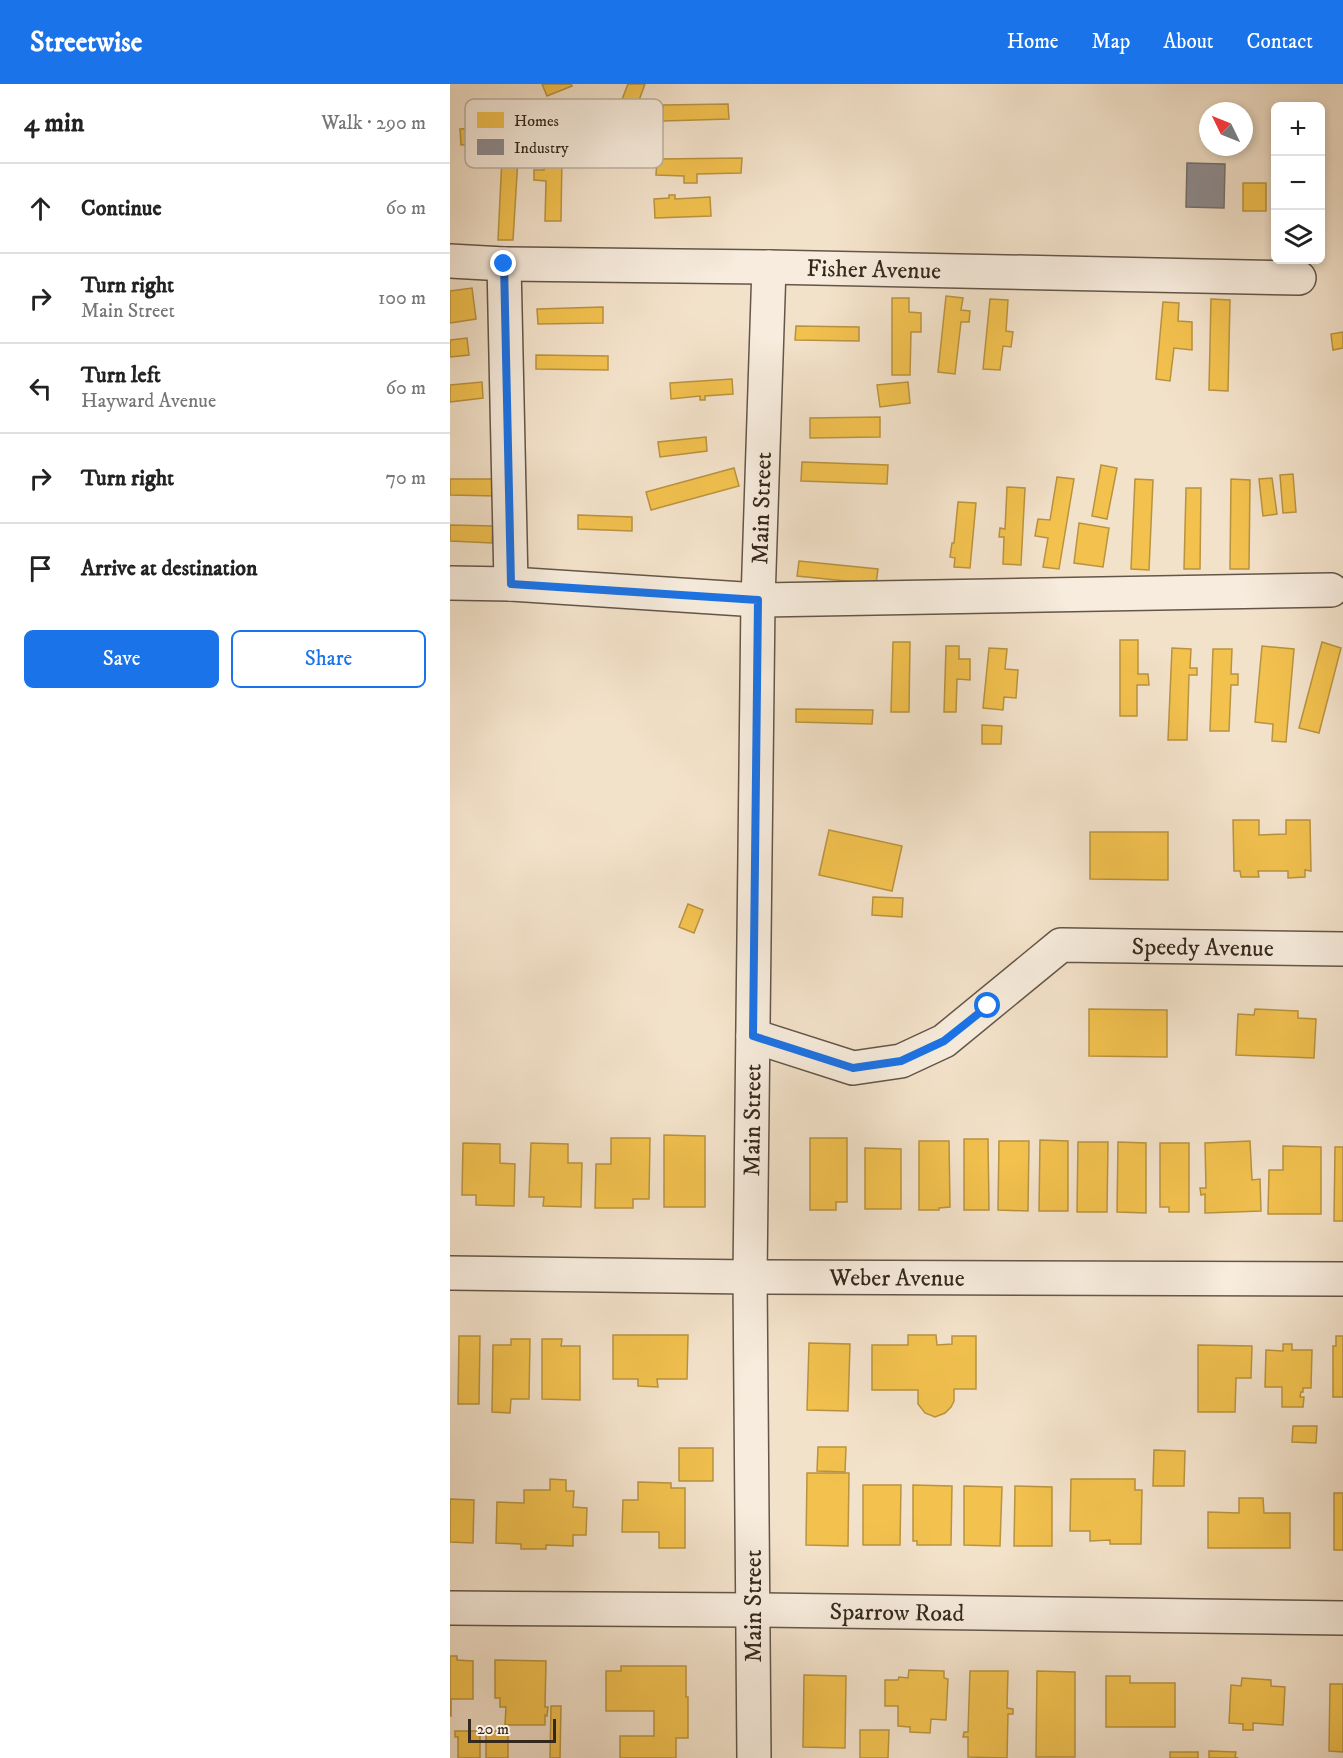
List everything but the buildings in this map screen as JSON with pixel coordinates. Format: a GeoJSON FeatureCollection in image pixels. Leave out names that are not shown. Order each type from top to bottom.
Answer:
{"type":"FeatureCollection","features":[{"type":"Feature","properties":{"kind":"street","name":"Fisher Avenue"},"geometry":{"type":"LineString","coordinates":[[450,261],[504,264],[1299,278]]}},
{"type":"Feature","properties":{"kind":"street"},"geometry":{"type":"LineString","coordinates":[[504,264],[511,584]]}},
{"type":"Feature","properties":{"kind":"street","name":"Main Street"},"geometry":{"type":"LineString","coordinates":[[754,1758],[750,1277],[758,600],[769,267]]}},
{"type":"Feature","properties":{"kind":"street"},"geometry":{"type":"LineString","coordinates":[[450,583],[511,584],[758,600],[1331,590]]}},
{"type":"Feature","properties":{"kind":"street","name":"Speedy Avenue"},"geometry":{"type":"LineString","coordinates":[[753,1036],[853,1068],[901,1061],[944,1041],[1061,945],[1343,949]]}},
{"type":"Feature","properties":{"kind":"street","name":"Weber Avenue"},"geometry":{"type":"LineString","coordinates":[[450,1274],[1343,1279]]}},
{"type":"Feature","properties":{"kind":"street","name":"Sparrow Road"},"geometry":{"type":"LineString","coordinates":[[450,1608],[1343,1618]]}},
{"type":"Feature","properties":{"kind":"route"},"geometry":{"type":"LineString","coordinates":[[504,264],[511,584],[758,600],[753,1036],[853,1068],[901,1061],[944,1041],[988,1006]]}}]}
